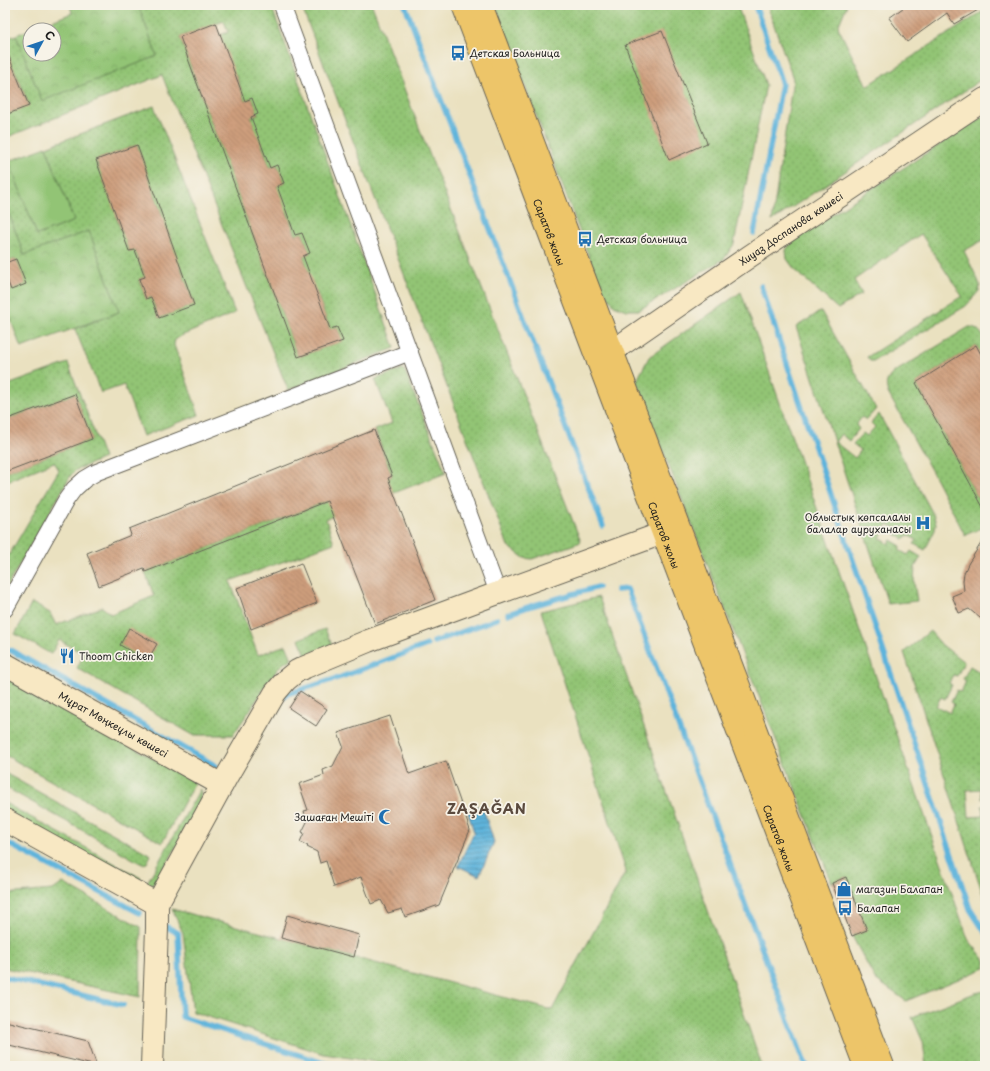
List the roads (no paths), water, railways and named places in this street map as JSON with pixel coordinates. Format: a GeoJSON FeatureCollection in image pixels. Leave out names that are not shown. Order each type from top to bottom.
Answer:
{"type":"FeatureCollection","features":[{"type":"Feature","properties":{"kind":"main road","name":"Саратов жолы"},"geometry":{"type":"LineString","coordinates":[[463,5],[605,356],[883,1066]]}},
{"type":"Feature","properties":{"kind":"main road","name":"Саратов жолы"},"geometry":{"type":"LineString","coordinates":[[481,5],[605,356],[663,533],[865,1066]]}},
{"type":"Feature","properties":{"kind":"main road","name":"Хиуаз Доспанова көшесі"},"geometry":{"type":"LineString","coordinates":[[605,356],[750,256],[985,99]]}},
{"type":"Feature","properties":{"kind":"main road"},"geometry":{"type":"LineString","coordinates":[[152,1066],[157,904],[247,740],[276,693],[286,680],[297,671],[368,641],[663,533]]}},
{"type":"Feature","properties":{"kind":"main road","name":"Мұрат Мөңкеұлы көшесі"},"geometry":{"type":"LineString","coordinates":[[5,664],[222,785]]}},
{"type":"Feature","properties":{"kind":"main road"},"geometry":{"type":"LineString","coordinates":[[5,820],[157,904]]}},
{"type":"Feature","properties":{"kind":"street"},"geometry":{"type":"LineString","coordinates":[[282,5],[498,593]]}},
{"type":"Feature","properties":{"kind":"street"},"geometry":{"type":"LineString","coordinates":[[5,609],[66,500],[74,489],[85,479],[97,472],[410,352]]}},
{"type":"Feature","properties":{"kind":"water"},"geometry":{"type":"Polygon","coordinates":[[[482,805],[494,842],[479,876],[458,866],[474,832],[467,810],[482,805]]]}},
{"type":"Feature","properties":{"kind":"waterway"},"geometry":{"type":"LineString","coordinates":[[405,5],[603,526]]}},
{"type":"Feature","properties":{"kind":"waterway"},"geometry":{"type":"LineString","coordinates":[[754,233],[782,84],[755,5]]}},
{"type":"Feature","properties":{"kind":"waterway"},"geometry":{"type":"LineString","coordinates":[[761,286],[970,909],[985,932]]}},
{"type":"Feature","properties":{"kind":"waterway"},"geometry":{"type":"LineString","coordinates":[[508,614],[598,587]]}},
{"type":"Feature","properties":{"kind":"waterway"},"geometry":{"type":"LineString","coordinates":[[617,590],[627,589],[807,1066]]}},
{"type":"Feature","properties":{"kind":"waterway"},"geometry":{"type":"LineString","coordinates":[[434,642],[497,619]]}},
{"type":"Feature","properties":{"kind":"waterway"},"geometry":{"type":"LineString","coordinates":[[285,696],[287,694],[341,677],[427,645]]}},
{"type":"Feature","properties":{"kind":"waterway"},"geometry":{"type":"LineString","coordinates":[[10,650],[216,766]]}},
{"type":"Feature","properties":{"kind":"waterway"},"geometry":{"type":"LineString","coordinates":[[5,842],[140,913]]}},
{"type":"Feature","properties":{"kind":"waterway"},"geometry":{"type":"LineString","coordinates":[[167,927],[178,933],[182,1017],[327,1064],[342,1066]]}},
{"type":"Feature","properties":{"kind":"waterway"},"geometry":{"type":"LineString","coordinates":[[5,977],[123,1005]]}},
{"type":"Feature","properties":{"kind":"place","name":"Детская Больница"},"geometry":{"type":"Point","coordinates":[458,53]}},
{"type":"Feature","properties":{"kind":"place","name":"Детская больница"},"geometry":{"type":"Point","coordinates":[585,239]}},
{"type":"Feature","properties":{"kind":"place","name":"Облыстық көпсалалы балалар ауруханасы"},"geometry":{"type":"Point","coordinates":[923,523]}},
{"type":"Feature","properties":{"kind":"place","name":"Thoom Chicken"},"geometry":{"type":"Point","coordinates":[67,656]}},
{"type":"Feature","properties":{"kind":"place","name":"Зашаған Мешіті"},"geometry":{"type":"Point","coordinates":[386,817]}},
{"type":"Feature","properties":{"kind":"place","name":"магазин Балапан"},"geometry":{"type":"Point","coordinates":[844,889]}},
{"type":"Feature","properties":{"kind":"place","name":"Балапан"},"geometry":{"type":"Point","coordinates":[845,908]}},
{"type":"Feature","properties":{"kind":"district","name":"ZAŞAĞAN"},"geometry":{"type":"Point","coordinates":[487,809]}}]}
